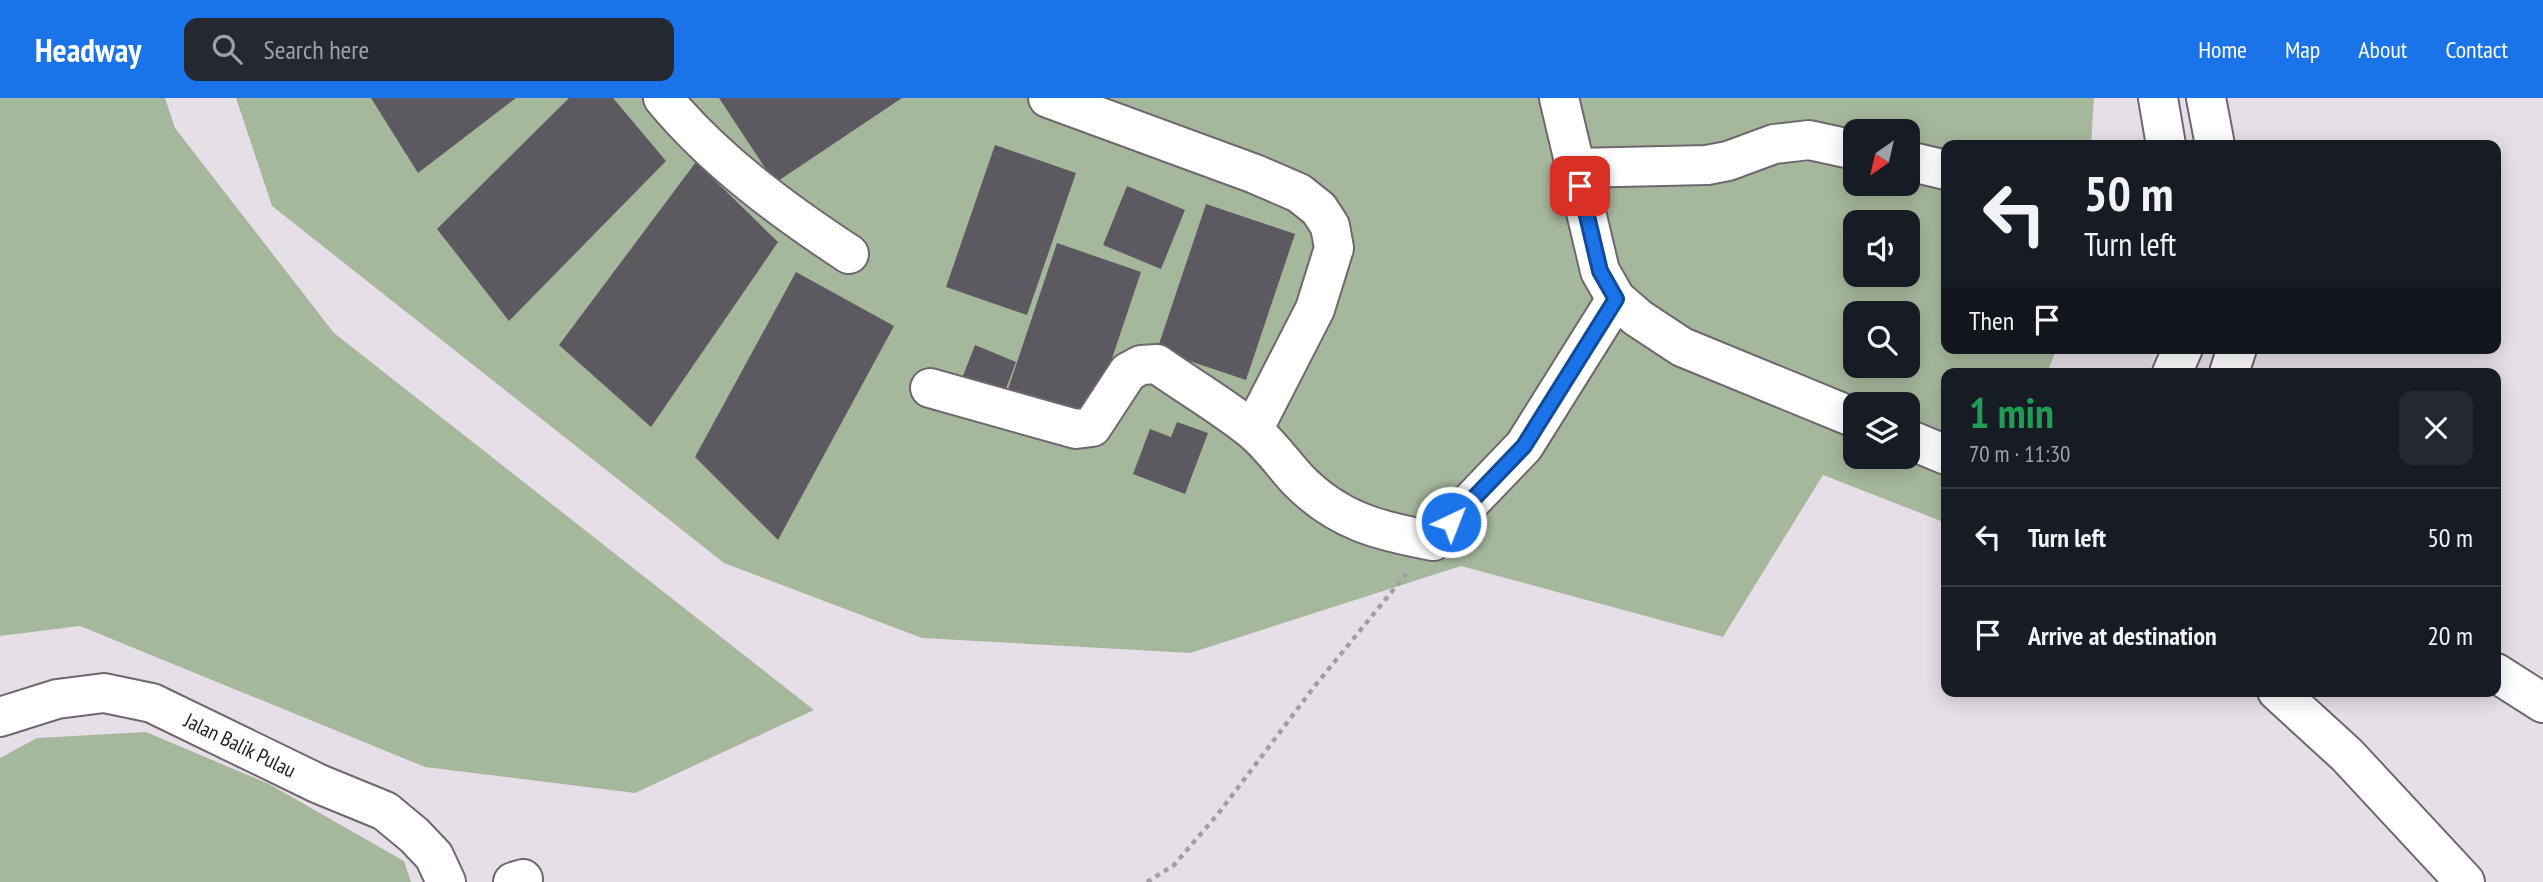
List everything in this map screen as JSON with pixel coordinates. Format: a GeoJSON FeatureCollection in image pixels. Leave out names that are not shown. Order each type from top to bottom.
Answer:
{"type":"FeatureCollection","features":[{"type":"Feature","properties":{"kind":"main road"},"geometry":{"type":"LineString","coordinates":[[663,98],[706,143],[748,181],[849,254]]}},
{"type":"Feature","properties":{"kind":"main road"},"geometry":{"type":"LineString","coordinates":[[1048,98],[1255,174],[1298,193],[1319,209],[1330,226],[1334,247],[1315,309],[1253,430]]}},
{"type":"Feature","properties":{"kind":"main road"},"geometry":{"type":"LineString","coordinates":[[1559,98],[1600,271],[1616,299],[1637,318],[1682,347],[1843,413]]}},
{"type":"Feature","properties":{"kind":"main road"},"geometry":{"type":"LineString","coordinates":[[2158,98],[2165,140]]}},
{"type":"Feature","properties":{"kind":"main road"},"geometry":{"type":"LineString","coordinates":[[2206,98],[2214,140]]}},
{"type":"Feature","properties":{"kind":"main road"},"geometry":{"type":"LineString","coordinates":[[1575,168],[1707,165],[1774,144],[1810,140],[1843,147]]}},
{"type":"Feature","properties":{"kind":"main road"},"geometry":{"type":"LineString","coordinates":[[1920,165],[1941,169]]}},
{"type":"Feature","properties":{"kind":"main road"},"geometry":{"type":"LineString","coordinates":[[930,388],[1076,429],[1086,429],[1098,420],[1128,372],[1141,365],[1157,364],[1253,430],[1301,482],[1334,510],[1352,521],[1386,532],[1433,541],[1524,446],[1616,299]]}},
{"type":"Feature","properties":{"kind":"main road"},"geometry":{"type":"LineString","coordinates":[[1920,444],[1941,453]]}},
{"type":"Feature","properties":{"kind":"main road"},"geometry":{"type":"LineString","coordinates":[[2501,676],[2543,703]]}},
{"type":"Feature","properties":{"kind":"main road","name":"Jalan Balik Pulau"},"geometry":{"type":"LineString","coordinates":[[0,717],[57,699],[104,693],[152,703],[319,784],[385,811],[434,856],[446,882]]}},
{"type":"Feature","properties":{"kind":"main road"},"geometry":{"type":"LineString","coordinates":[[2284,697],[2347,755],[2465,882]]}},
{"type":"Feature","properties":{"kind":"path"},"geometry":{"type":"LineString","coordinates":[[1147,882],[1174,865],[1218,814],[1314,687],[1433,541]]}},
{"type":"Feature","properties":{"kind":"green space"},"geometry":{"type":"Polygon","coordinates":[[[0,98],[165,98],[175,128],[334,333],[814,710],[635,793],[425,767],[80,626],[0,636],[0,98]]]}},
{"type":"Feature","properties":{"kind":"green space"},"geometry":{"type":"Polygon","coordinates":[[[236,98],[2094,98],[2091,140],[1941,140],[1941,354],[2055,354],[2049,368],[1941,368],[1941,521],[1823,475],[1723,637],[1461,566],[1190,653],[922,638],[724,563],[272,206],[236,98]]]}},
{"type":"Feature","properties":{"kind":"green space"},"geometry":{"type":"Polygon","coordinates":[[[146,732],[269,784],[404,861],[411,882],[0,882],[0,758],[37,738],[146,732]]]}},
{"type":"Feature","properties":{"kind":"building"},"geometry":{"type":"Polygon","coordinates":[[[371,98],[516,98],[418,173],[371,98]]]}},
{"type":"Feature","properties":{"kind":"building"},"geometry":{"type":"Polygon","coordinates":[[[569,98],[613,98],[666,161],[509,321],[437,229],[569,98]]]}},
{"type":"Feature","properties":{"kind":"building"},"geometry":{"type":"Polygon","coordinates":[[[719,98],[902,98],[775,183],[719,98]]]}},
{"type":"Feature","properties":{"kind":"building"},"geometry":{"type":"Polygon","coordinates":[[[995,145],[1076,173],[1027,315],[946,287],[995,145]]]}},
{"type":"Feature","properties":{"kind":"building"},"geometry":{"type":"Polygon","coordinates":[[[696,162],[778,242],[651,427],[559,345],[696,162]]]}},
{"type":"Feature","properties":{"kind":"building"},"geometry":{"type":"Polygon","coordinates":[[[1127,186],[1185,210],[1161,269],[1103,245],[1127,186]]]}},
{"type":"Feature","properties":{"kind":"building"},"geometry":{"type":"Polygon","coordinates":[[[1206,204],[1295,234],[1246,380],[1157,350],[1206,204]]]}},
{"type":"Feature","properties":{"kind":"building"},"geometry":{"type":"Polygon","coordinates":[[[1057,243],[1141,272],[1091,421],[1007,392],[1057,243]]]}},
{"type":"Feature","properties":{"kind":"building"},"geometry":{"type":"Polygon","coordinates":[[[796,272],[894,326],[778,540],[695,457],[796,272]]]}},
{"type":"Feature","properties":{"kind":"building"},"geometry":{"type":"Polygon","coordinates":[[[975,345],[1016,362],[1001,402],[959,386],[975,345]]]}},
{"type":"Feature","properties":{"kind":"building"},"geometry":{"type":"Polygon","coordinates":[[[1177,422],[1208,433],[1185,494],[1133,474],[1150,429],[1171,437],[1177,422]]]}},
{"type":"Feature","properties":{"kind":"route"},"geometry":{"type":"LineString","coordinates":[[1451,522],[1524,446],[1616,299],[1600,271],[1580,186]]}}]}
